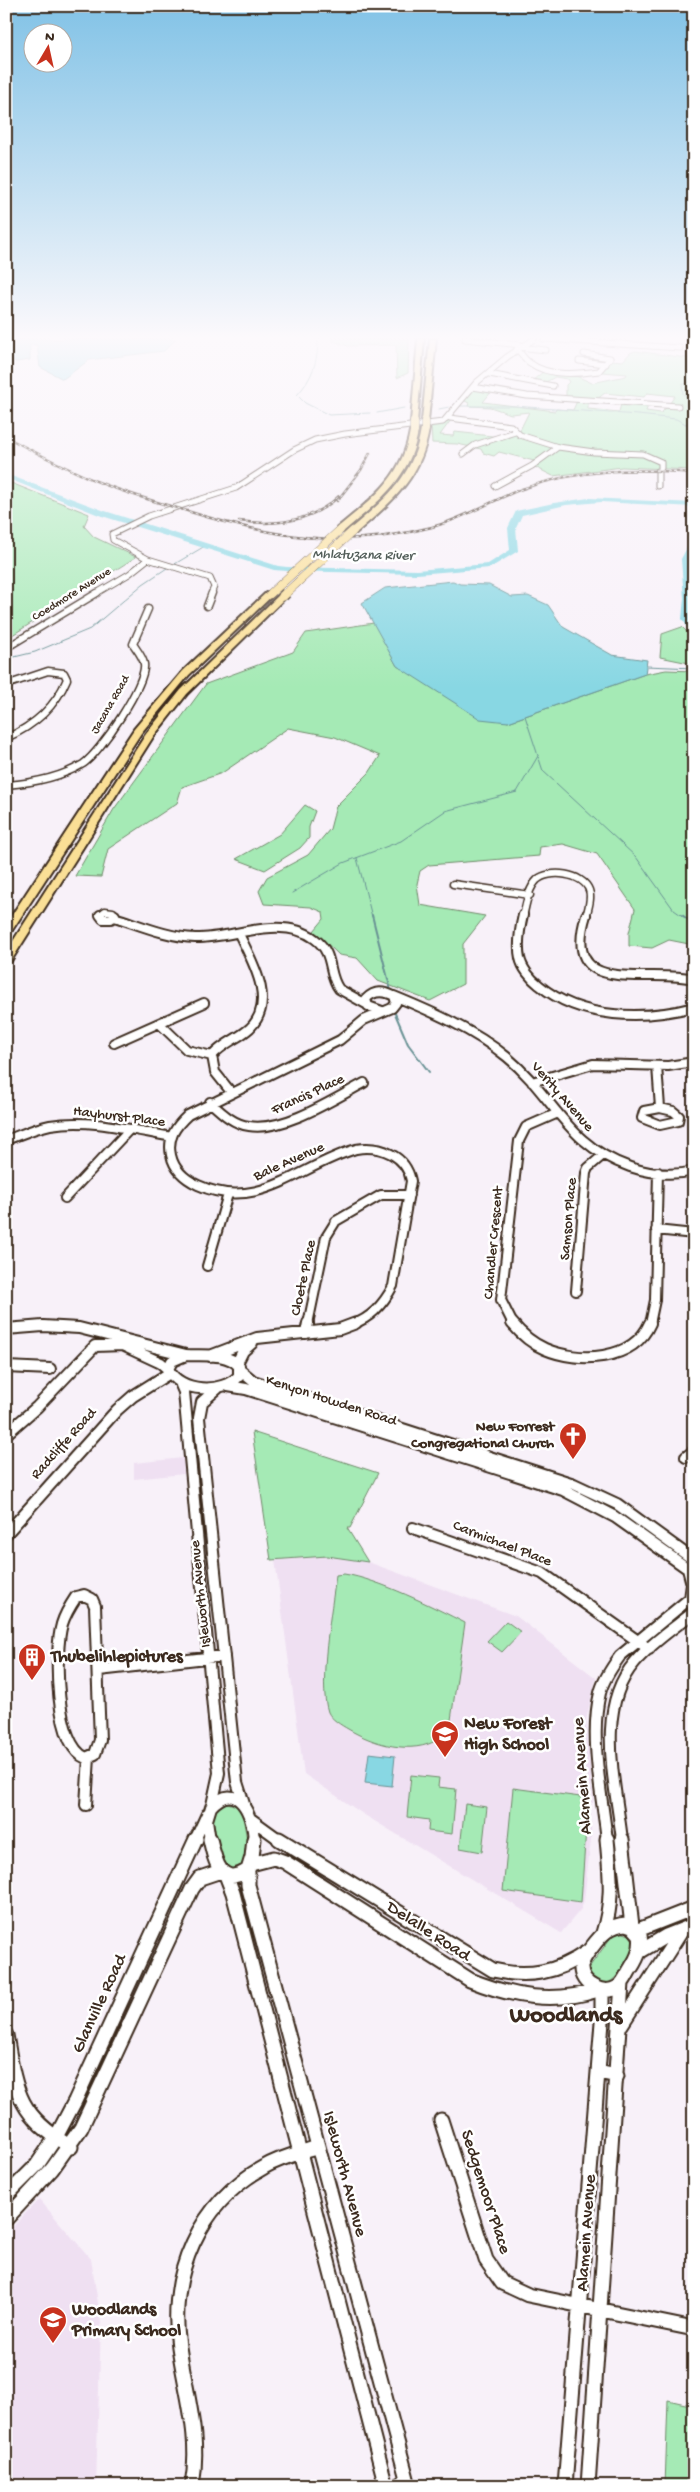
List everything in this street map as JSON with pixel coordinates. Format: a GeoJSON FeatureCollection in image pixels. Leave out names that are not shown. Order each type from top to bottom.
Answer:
{"type":"FeatureCollection","features":[{"type":"Feature","properties":{"kind":"highway"},"geometry":{"type":"LineString","coordinates":[[6,932],[137,730],[186,674],[398,477],[410,455]]}},
{"type":"Feature","properties":{"kind":"highway"},"geometry":{"type":"LineString","coordinates":[[6,961],[148,736],[184,692],[408,479],[419,461],[420,455]]}},
{"type":"Feature","properties":{"kind":"street"},"geometry":{"type":"LineString","coordinates":[[207,606],[214,587],[210,578],[148,559],[144,555],[112,539],[114,533],[143,519],[236,488],[286,455]]}},
{"type":"Feature","properties":{"kind":"street"},"geometry":{"type":"LineString","coordinates":[[495,486],[532,466],[547,455]]}},
{"type":"Feature","properties":{"kind":"street"},"geometry":{"type":"LineString","coordinates":[[645,455],[661,462],[658,486]]}},
{"type":"Feature","properties":{"kind":"street","name":"Coedmore Avenue"},"geometry":{"type":"LineString","coordinates":[[6,648],[129,574],[148,559]]}},
{"type":"Feature","properties":{"kind":"street","name":"Jacana Road"},"geometry":{"type":"LineString","coordinates":[[6,785],[30,782],[67,771],[91,757],[128,703],[143,671],[144,662],[133,644],[148,610]]}},
{"type":"Feature","properties":{"kind":"street"},"geometry":{"type":"LineString","coordinates":[[6,685],[52,671],[64,673],[67,679],[62,690],[44,715],[6,738]]}},
{"type":"Feature","properties":{"kind":"street"},"geometry":{"type":"LineString","coordinates":[[694,979],[673,974],[618,976],[589,964],[580,953],[580,944],[591,892],[588,885],[579,878],[565,875],[545,876],[535,882],[520,934],[518,952],[525,969],[551,993],[584,1008],[618,1015],[654,1016],[694,1007]]}},
{"type":"Feature","properties":{"kind":"street"},"geometry":{"type":"LineString","coordinates":[[453,884],[530,895]]}},
{"type":"Feature","properties":{"kind":"street"},"geometry":{"type":"LineString","coordinates":[[114,917],[177,936],[194,938],[278,928],[299,932],[311,938],[328,953],[336,985],[342,992],[367,1002],[382,1011]]}},
{"type":"Feature","properties":{"kind":"street"},"geometry":{"type":"LineString","coordinates":[[232,1092],[215,1074],[212,1067],[212,1056],[224,1043],[254,1025],[261,1012],[261,988],[240,934]]}},
{"type":"Feature","properties":{"kind":"street"},"geometry":{"type":"LineString","coordinates":[[364,1020],[367,1002],[380,992],[394,996],[396,1003],[392,1008]]}},
{"type":"Feature","properties":{"kind":"street","name":"Verity Avenue"},"geometry":{"type":"LineString","coordinates":[[394,996],[422,1007],[498,1051],[532,1082],[579,1139],[602,1156],[626,1166],[658,1172],[694,1172]]}},
{"type":"Feature","properties":{"kind":"street"},"geometry":{"type":"LineString","coordinates":[[114,1043],[204,1003]]}},
{"type":"Feature","properties":{"kind":"street"},"geometry":{"type":"LineString","coordinates":[[172,1137],[177,1126],[188,1115],[210,1102],[340,1040],[364,1020],[392,1008],[422,1007]]}},
{"type":"Feature","properties":{"kind":"street"},"geometry":{"type":"LineString","coordinates":[[159,1023],[187,1050],[212,1056]]}},
{"type":"Feature","properties":{"kind":"street"},"geometry":{"type":"LineString","coordinates":[[532,1082],[594,1064],[657,1066],[694,1062]]}},
{"type":"Feature","properties":{"kind":"street"},"geometry":{"type":"LineString","coordinates":[[657,1066],[660,1108]]}},
{"type":"Feature","properties":{"kind":"street","name":"Francis Place"},"geometry":{"type":"LineString","coordinates":[[210,1102],[236,1123],[251,1128],[264,1128],[287,1122],[364,1083]]}},
{"type":"Feature","properties":{"kind":"street","name":"Chandler Crescent"},"geometry":{"type":"LineString","coordinates":[[558,1113],[526,1127],[519,1141],[501,1300],[512,1326],[538,1347],[571,1356],[608,1354],[630,1346],[647,1329],[652,1316],[658,1172]]}},
{"type":"Feature","properties":{"kind":"street","name":"Hayhurst Place"},"geometry":{"type":"LineString","coordinates":[[6,1140],[58,1124],[81,1124],[172,1137]]}},
{"type":"Feature","properties":{"kind":"street"},"geometry":{"type":"LineString","coordinates":[[65,1198],[129,1130]]}},
{"type":"Feature","properties":{"kind":"street","name":"Bale Avenue"},"geometry":{"type":"LineString","coordinates":[[172,1137],[171,1156],[180,1173],[203,1188],[228,1194],[244,1194],[267,1190],[345,1152],[368,1148],[389,1152],[404,1163],[411,1176],[393,1286],[386,1300],[376,1311],[358,1323],[340,1329],[257,1338],[210,1356]]}},
{"type":"Feature","properties":{"kind":"street","name":"Samson Place"},"geometry":{"type":"LineString","coordinates":[[576,1291],[586,1173],[588,1168],[602,1156]]}},
{"type":"Feature","properties":{"kind":"street"},"geometry":{"type":"LineString","coordinates":[[207,1266],[228,1194]]}},
{"type":"Feature","properties":{"kind":"street","name":"Cloete Place"},"geometry":{"type":"LineString","coordinates":[[306,1333],[326,1237],[332,1224],[381,1195],[409,1195]]}},
{"type":"Feature","properties":{"kind":"street"},"geometry":{"type":"LineString","coordinates":[[656,1230],[694,1234]]}},
{"type":"Feature","properties":{"kind":"street"},"geometry":{"type":"LineString","coordinates":[[6,1329],[39,1326],[72,1328],[102,1332],[160,1350],[186,1355],[210,1356]]}},
{"type":"Feature","properties":{"kind":"street"},"geometry":{"type":"LineString","coordinates":[[72,1328],[98,1334],[161,1362],[173,1377]]}},
{"type":"Feature","properties":{"kind":"street","name":"Bale Avenue"},"geometry":{"type":"LineString","coordinates":[[239,1367],[247,1347],[266,1337]]}},
{"type":"Feature","properties":{"kind":"street"},"geometry":{"type":"LineString","coordinates":[[6,1434],[37,1407],[95,1346],[101,1345],[116,1348],[123,1345]]}},
{"type":"Feature","properties":{"kind":"street"},"geometry":{"type":"LineString","coordinates":[[173,1377],[172,1361],[186,1355]]}},
{"type":"Feature","properties":{"kind":"street","name":"Kenyon Howden Road"},"geometry":{"type":"LineString","coordinates":[[210,1356],[225,1357],[254,1381],[363,1421],[482,1459],[564,1490],[614,1515],[692,1567]]}},
{"type":"Feature","properties":{"kind":"street"},"geometry":{"type":"LineString","coordinates":[[6,1367],[50,1369]]}},
{"type":"Feature","properties":{"kind":"street","name":"Isleworth Avenue"},"geometry":{"type":"LineString","coordinates":[[239,1367],[235,1382],[223,1387],[202,1402],[199,1418],[237,1782],[244,1804]]}},
{"type":"Feature","properties":{"kind":"street","name":"Kenyon Howden Road"},"geometry":{"type":"LineString","coordinates":[[173,1377],[246,1390],[363,1421]]}},
{"type":"Feature","properties":{"kind":"street","name":"Isleworth Avenue"},"geometry":{"type":"LineString","coordinates":[[173,1377],[184,1392],[219,1773],[210,1809],[209,1838],[217,1867],[223,1873]]}},
{"type":"Feature","properties":{"kind":"street","name":"Radcliffe Road"},"geometry":{"type":"LineString","coordinates":[[6,1534],[117,1410],[133,1396],[154,1384],[173,1377]]}},
{"type":"Feature","properties":{"kind":"street","name":"Carmichael Place"},"geometry":{"type":"LineString","coordinates":[[413,1528],[542,1573],[649,1649]]}},
{"type":"Feature","properties":{"kind":"street"},"geometry":{"type":"LineString","coordinates":[[692,1567],[692,1597]]}},
{"type":"Feature","properties":{"kind":"street"},"geometry":{"type":"LineString","coordinates":[[80,1595],[89,1596],[94,1602],[99,1670],[100,1740],[97,1751],[89,1757],[79,1755],[71,1743],[63,1718],[57,1686],[59,1639],[69,1606],[72,1600],[80,1595]]}},
{"type":"Feature","properties":{"kind":"street","name":"Alamein Avenue"},"geometry":{"type":"LineString","coordinates":[[604,1933],[610,1908],[612,1888],[596,1740],[597,1703],[611,1668],[636,1641],[692,1597]]}},
{"type":"Feature","properties":{"kind":"street","name":"Alamein Avenue"},"geometry":{"type":"LineString","coordinates":[[635,1929],[610,1733],[610,1717],[614,1697],[620,1682],[631,1666],[694,1612]]}},
{"type":"Feature","properties":{"kind":"street"},"geometry":{"type":"LineString","coordinates":[[99,1670],[224,1656]]}},
{"type":"Feature","properties":{"kind":"street"},"geometry":{"type":"LineString","coordinates":[[86,1805],[89,1757]]}},
{"type":"Feature","properties":{"kind":"street"},"geometry":{"type":"LineString","coordinates":[[210,1809],[227,1798],[244,1804],[251,1819],[254,1850],[250,1867]]}},
{"type":"Feature","properties":{"kind":"street","name":"Glanville Road"},"geometry":{"type":"LineString","coordinates":[[6,2196],[37,2166],[56,2137],[75,2101],[210,1809]]}},
{"type":"Feature","properties":{"kind":"street","name":"Delalle Road"},"geometry":{"type":"LineString","coordinates":[[251,1819],[288,1845],[493,1970],[506,1974],[534,1976],[571,1964],[587,1952]]}},
{"type":"Feature","properties":{"kind":"street","name":"Delalle Road"},"geometry":{"type":"LineString","coordinates":[[223,1873],[238,1876],[250,1867],[274,1858],[285,1862],[470,1980],[488,1988],[509,1994],[546,1998],[584,1995],[600,1990]]}},
{"type":"Feature","properties":{"kind":"street","name":"Isleworth Avenue"},"geometry":{"type":"LineString","coordinates":[[250,1867],[248,1884],[318,2147],[404,2484]]}},
{"type":"Feature","properties":{"kind":"street"},"geometry":{"type":"LineString","coordinates":[[6,2219],[51,2173],[71,2147],[90,2112],[192,1889],[200,1878],[223,1873],[232,1887],[386,2486]]}},
{"type":"Feature","properties":{"kind":"street"},"geometry":{"type":"LineString","coordinates":[[635,1929],[642,1940],[641,1951],[622,1983],[616,1988],[600,1990],[588,1983],[581,1974],[582,1962],[587,1952],[604,1933],[615,1925],[635,1929],[694,1908]]}},
{"type":"Feature","properties":{"kind":"street"},"geometry":{"type":"LineString","coordinates":[[641,1951],[694,1925]]}},
{"type":"Feature","properties":{"kind":"street"},"geometry":{"type":"LineString","coordinates":[[620,2027],[682,1930]]}},
{"type":"Feature","properties":{"kind":"street","name":"Alamein Avenue"},"geometry":{"type":"LineString","coordinates":[[588,2486],[622,1983]]}},
{"type":"Feature","properties":{"kind":"street","name":"Alamein Avenue"},"geometry":{"type":"LineString","coordinates":[[565,2486],[598,2072],[600,1990]]}},
{"type":"Feature","properties":{"kind":"street"},"geometry":{"type":"LineString","coordinates":[[6,2035],[15,2081],[27,2110],[37,2123],[71,2147]]}},
{"type":"Feature","properties":{"kind":"street"},"geometry":{"type":"LineString","coordinates":[[598,2072],[617,2076]]}},
{"type":"Feature","properties":{"kind":"street","name":"Sedgemoor Place"},"geometry":{"type":"LineString","coordinates":[[442,2120],[486,2260],[493,2273],[502,2283],[513,2290],[694,2329]]}},
{"type":"Feature","properties":{"kind":"street"},"geometry":{"type":"LineString","coordinates":[[192,2486],[196,2443],[176,2321],[183,2268],[190,2246],[203,2222],[222,2197],[265,2167],[318,2147]]}},
{"type":"Feature","properties":{"kind":"shaded area"},"geometry":{"type":"Polygon","coordinates":[[[183,1458],[184,1474],[134,1479],[134,1463],[183,1458]]]}},
{"type":"Feature","properties":{"kind":"shaded area","name":"New Forest High School"},"geometry":{"type":"Polygon","coordinates":[[[327,1556],[368,1562],[516,1616],[596,1678],[586,1720],[593,1803],[591,1803],[591,1839],[584,1900],[581,1909],[561,1933],[363,1814],[304,1774],[275,1560],[327,1556]]]}},
{"type":"Feature","properties":{"kind":"shaded area","name":"Woodlands Primary School"},"geometry":{"type":"Polygon","coordinates":[[[39,2199],[91,2259],[101,2322],[96,2486],[6,2486],[6,2234],[39,2199]]]}},
{"type":"Feature","properties":{"kind":"green space"},"geometry":{"type":"Polygon","coordinates":[[[512,455],[694,455],[694,470],[622,467],[553,476],[533,466],[538,462],[512,455]]]}},
{"type":"Feature","properties":{"kind":"green space"},"geometry":{"type":"Polygon","coordinates":[[[6,481],[89,514],[84,526],[94,537],[136,557],[6,639],[6,481]]]}},
{"type":"Feature","properties":{"kind":"green space"},"geometry":{"type":"Polygon","coordinates":[[[374,623],[397,666],[508,722],[645,674],[666,670],[694,671],[694,945],[669,940],[652,948],[629,946],[629,933],[635,909],[597,854],[563,844],[540,847],[539,856],[429,865],[420,871],[417,884],[420,905],[485,916],[463,944],[463,984],[430,1001],[378,981],[357,958],[339,955],[314,931],[324,919],[323,912],[311,907],[264,904],[259,891],[267,877],[308,855],[330,829],[336,806],[369,773],[380,756],[335,737],[288,728],[222,773],[182,787],[177,803],[108,849],[101,877],[75,876],[114,809],[206,684],[293,652],[306,633],[374,623]]]}},
{"type":"Feature","properties":{"kind":"green space"},"geometry":{"type":"Polygon","coordinates":[[[682,627],[694,639],[694,664],[660,657],[662,634],[682,627]]]}},
{"type":"Feature","properties":{"kind":"green space"},"geometry":{"type":"Polygon","coordinates":[[[305,805],[315,811],[309,827],[309,838],[300,848],[265,870],[236,859],[280,834],[305,805]]]}},
{"type":"Feature","properties":{"kind":"green space"},"geometry":{"type":"Polygon","coordinates":[[[252,1432],[378,1473],[350,1528],[347,1528],[368,1562],[327,1556],[271,1560],[252,1432]]]}},
{"type":"Feature","properties":{"kind":"green space"},"geometry":{"type":"Polygon","coordinates":[[[344,1574],[389,1587],[465,1623],[451,1720],[445,1733],[439,1739],[417,1747],[393,1746],[358,1734],[339,1724],[329,1715],[324,1683],[327,1645],[336,1575],[344,1574]]]}},
{"type":"Feature","properties":{"kind":"green space"},"geometry":{"type":"Polygon","coordinates":[[[506,1621],[521,1632],[502,1652],[487,1641],[506,1621]]]}},
{"type":"Feature","properties":{"kind":"green space"},"geometry":{"type":"Polygon","coordinates":[[[411,1775],[439,1778],[438,1787],[456,1789],[452,1834],[428,1831],[429,1820],[407,1817],[411,1775]]]}},
{"type":"Feature","properties":{"kind":"green space"},"geometry":{"type":"Polygon","coordinates":[[[513,1788],[588,1798],[581,1902],[503,1891],[513,1788]]]}},
{"type":"Feature","properties":{"kind":"green space"},"geometry":{"type":"Polygon","coordinates":[[[228,1803],[239,1807],[242,1811],[249,1851],[242,1867],[232,1871],[223,1866],[213,1837],[212,1814],[221,1804],[228,1803]]]}},
{"type":"Feature","properties":{"kind":"green space"},"geometry":{"type":"Polygon","coordinates":[[[465,1804],[487,1807],[482,1852],[460,1848],[465,1804]]]}},
{"type":"Feature","properties":{"kind":"green space"},"geometry":{"type":"Polygon","coordinates":[[[615,1932],[630,1935],[635,1944],[619,1974],[604,1984],[597,1982],[593,1978],[590,1973],[590,1966],[615,1932]]]}},
{"type":"Feature","properties":{"kind":"green space"},"geometry":{"type":"Polygon","coordinates":[[[668,2400],[694,2406],[694,2486],[665,2486],[668,2400]]]}},
{"type":"Feature","properties":{"kind":"water"},"geometry":{"type":"Polygon","coordinates":[[[453,581],[460,584],[489,585],[512,597],[528,596],[548,605],[563,627],[612,655],[647,660],[645,674],[508,722],[480,719],[397,666],[362,603],[385,588],[453,581]]]}},
{"type":"Feature","properties":{"kind":"water"},"geometry":{"type":"Polygon","coordinates":[[[369,1753],[395,1756],[392,1786],[365,1783],[369,1753]]]}},
{"type":"Feature","properties":{"kind":"waterway","name":"Mhlatuzana River"},"geometry":{"type":"LineString","coordinates":[[6,476],[102,513],[277,568],[287,569],[417,572],[490,566],[514,551],[512,528],[519,513],[589,500],[694,505]]}},
{"type":"Feature","properties":{"kind":"waterway","name":"Mhlatuzana River"},"geometry":{"type":"LineString","coordinates":[[694,542],[685,559],[688,598],[686,619],[694,630]]}},
{"type":"Feature","properties":{"kind":"waterway"},"geometry":{"type":"LineString","coordinates":[[173,565],[205,546]]}},
{"type":"Feature","properties":{"kind":"waterway"},"geometry":{"type":"LineString","coordinates":[[6,659],[35,652],[90,629],[143,584],[167,568]]}},
{"type":"Feature","properties":{"kind":"waterway"},"geometry":{"type":"LineString","coordinates":[[646,666],[694,668]]}},
{"type":"Feature","properties":{"kind":"waterway"},"geometry":{"type":"LineString","coordinates":[[525,716],[543,771],[636,857],[674,910],[684,917]]}},
{"type":"Feature","properties":{"kind":"waterway"},"geometry":{"type":"LineString","coordinates":[[292,893],[343,863],[401,841],[445,811],[517,792],[538,756]]}},
{"type":"Feature","properties":{"kind":"waterway"},"geometry":{"type":"LineString","coordinates":[[357,858],[372,917]]}},
{"type":"Feature","properties":{"kind":"waterway"},"geometry":{"type":"LineString","coordinates":[[372,915],[391,991]]}},
{"type":"Feature","properties":{"kind":"waterway"},"geometry":{"type":"LineString","coordinates":[[682,915],[694,924]]}},
{"type":"Feature","properties":{"kind":"waterway"},"geometry":{"type":"LineString","coordinates":[[394,1011],[408,1044],[429,1072]]}},
{"type":"Feature","properties":{"kind":"railway"},"geometry":{"type":"LineString","coordinates":[[42,455],[121,491],[215,519],[276,533],[337,539],[399,534],[444,524],[522,489],[564,477],[629,471],[694,473]]}},
{"type":"Feature","properties":{"kind":"railway"},"geometry":{"type":"LineString","coordinates":[[337,501],[361,470],[369,455]]}},
{"type":"Feature","properties":{"kind":"railway"},"geometry":{"type":"LineString","coordinates":[[239,521],[266,523],[305,517],[317,512],[339,496]]}},
{"type":"Feature","properties":{"kind":"place","name":"New Forrest Congregational Church"},"geometry":{"type":"Point","coordinates":[573,1460]}},
{"type":"Feature","properties":{"kind":"place","name":"Thubelihlepictures"},"geometry":{"type":"Point","coordinates":[32,1681]}},
{"type":"Feature","properties":{"kind":"place","name":"New Forest High School"},"geometry":{"type":"Point","coordinates":[445,1758]}},
{"type":"Feature","properties":{"kind":"place","name":"Woodlands Primary School"},"geometry":{"type":"Point","coordinates":[53,2344]}},
{"type":"Feature","properties":{"kind":"district","name":"Woodlands"},"geometry":{"type":"Point","coordinates":[566,2016]}}]}
